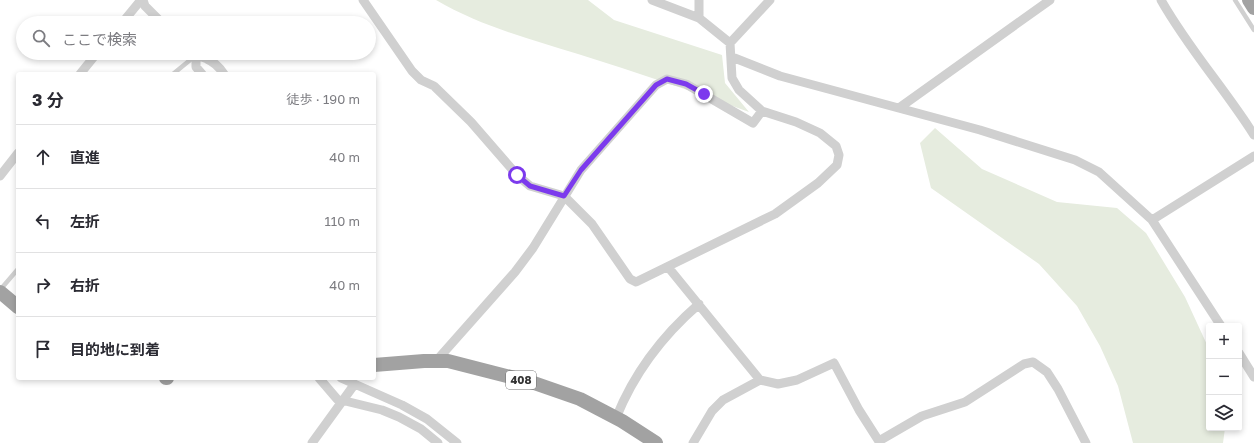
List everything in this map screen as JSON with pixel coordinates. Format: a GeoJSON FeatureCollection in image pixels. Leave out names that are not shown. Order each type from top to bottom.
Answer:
{"type":"FeatureCollection","features":[{"type":"Feature","properties":{"kind":"highway"},"geometry":{"type":"LineString","coordinates":[[1249,0],[1254,8]]}},
{"type":"Feature","properties":{"kind":"highway"},"geometry":{"type":"LineString","coordinates":[[0,291],[16,305]]}},
{"type":"Feature","properties":{"kind":"highway","name":"408"},"geometry":{"type":"LineString","coordinates":[[376,365],[436,360],[448,361],[534,383],[580,399],[616,418],[656,443]]}},
{"type":"Feature","properties":{"kind":"street"},"geometry":{"type":"LineString","coordinates":[[128,16],[142,0],[145,6],[155,16]]}},
{"type":"Feature","properties":{"kind":"street"},"geometry":{"type":"LineString","coordinates":[[363,0],[374,16]]}},
{"type":"Feature","properties":{"kind":"street"},"geometry":{"type":"LineString","coordinates":[[376,19],[412,72],[421,80],[434,86],[471,122],[517,175],[530,186],[564,196],[592,224],[630,279],[636,282],[775,214],[818,183],[837,165],[839,155],[836,146],[820,133],[796,122],[762,112],[749,101],[732,78],[730,42],[699,18],[652,0]]}},
{"type":"Feature","properties":{"kind":"street"},"geometry":{"type":"LineString","coordinates":[[699,0],[699,18]]}},
{"type":"Feature","properties":{"kind":"street"},"geometry":{"type":"LineString","coordinates":[[730,42],[770,0]]}},
{"type":"Feature","properties":{"kind":"street"},"geometry":{"type":"LineString","coordinates":[[900,108],[1050,0]]}},
{"type":"Feature","properties":{"kind":"street"},"geometry":{"type":"LineString","coordinates":[[1161,0],[1174,23],[1232,100],[1254,136]]}},
{"type":"Feature","properties":{"kind":"street"},"geometry":{"type":"LineString","coordinates":[[732,57],[780,76],[980,130],[1075,160],[1099,172],[1152,220],[1220,323]]}},
{"type":"Feature","properties":{"kind":"street"},"geometry":{"type":"LineString","coordinates":[[82,72],[91,60]]}},
{"type":"Feature","properties":{"kind":"street"},"geometry":{"type":"LineString","coordinates":[[195,60],[196,67],[200,72]]}},
{"type":"Feature","properties":{"kind":"street"},"geometry":{"type":"LineString","coordinates":[[210,60],[222,72]]}},
{"type":"Feature","properties":{"kind":"street"},"geometry":{"type":"LineString","coordinates":[[436,360],[515,272],[533,248],[581,170],[656,85],[667,79],[686,84],[753,123],[762,112]]}},
{"type":"Feature","properties":{"kind":"street"},"geometry":{"type":"LineString","coordinates":[[0,176],[16,156]]}},
{"type":"Feature","properties":{"kind":"street"},"geometry":{"type":"LineString","coordinates":[[1152,220],[1254,156]]}},
{"type":"Feature","properties":{"kind":"street"},"geometry":{"type":"LineString","coordinates":[[668,267],[760,380],[778,384],[797,380],[834,363],[859,410],[879,442],[922,416],[965,402],[1000,381],[1024,364],[1033,362],[1047,372],[1058,389],[1086,443]]}},
{"type":"Feature","properties":{"kind":"street"},"geometry":{"type":"LineString","coordinates":[[616,418],[635,378],[664,337],[699,304]]}},
{"type":"Feature","properties":{"kind":"street"},"geometry":{"type":"LineString","coordinates":[[1242,358],[1254,377]]}},
{"type":"Feature","properties":{"kind":"street"},"geometry":{"type":"LineString","coordinates":[[321,380],[337,398],[382,410],[399,417],[421,429],[438,443]]}},
{"type":"Feature","properties":{"kind":"street"},"geometry":{"type":"LineString","coordinates":[[344,380],[354,386],[402,405],[421,416],[457,443]]}},
{"type":"Feature","properties":{"kind":"street"},"geometry":{"type":"LineString","coordinates":[[693,443],[712,411],[723,400],[760,380]]}},
{"type":"Feature","properties":{"kind":"street"},"geometry":{"type":"LineString","coordinates":[[312,443],[354,386]]}},
{"type":"Feature","properties":{"kind":"lane"},"geometry":{"type":"LineString","coordinates":[[1235,0],[1254,30]]}},
{"type":"Feature","properties":{"kind":"lane"},"geometry":{"type":"LineString","coordinates":[[175,72],[188,60]]}},
{"type":"Feature","properties":{"kind":"lane"},"geometry":{"type":"LineString","coordinates":[[0,291],[16,271]]}},
{"type":"Feature","properties":{"kind":"shaded area"},"geometry":{"type":"Polygon","coordinates":[[[436,0],[588,0],[614,20],[722,55],[725,83],[749,112],[643,75],[488,25],[436,0]]]}},
{"type":"Feature","properties":{"kind":"shaded area"},"geometry":{"type":"Polygon","coordinates":[[[935,128],[982,169],[1057,202],[1117,208],[1146,233],[1185,297],[1206,342],[1206,431],[1225,431],[1223,443],[1133,443],[1118,386],[1100,346],[1077,306],[1039,264],[931,188],[920,143],[935,128]]]}},
{"type":"Feature","properties":{"kind":"route"},"geometry":{"type":"LineString","coordinates":[[517,175],[530,186],[564,196],[581,170],[656,85],[667,79],[686,84],[704,94]]}}]}
